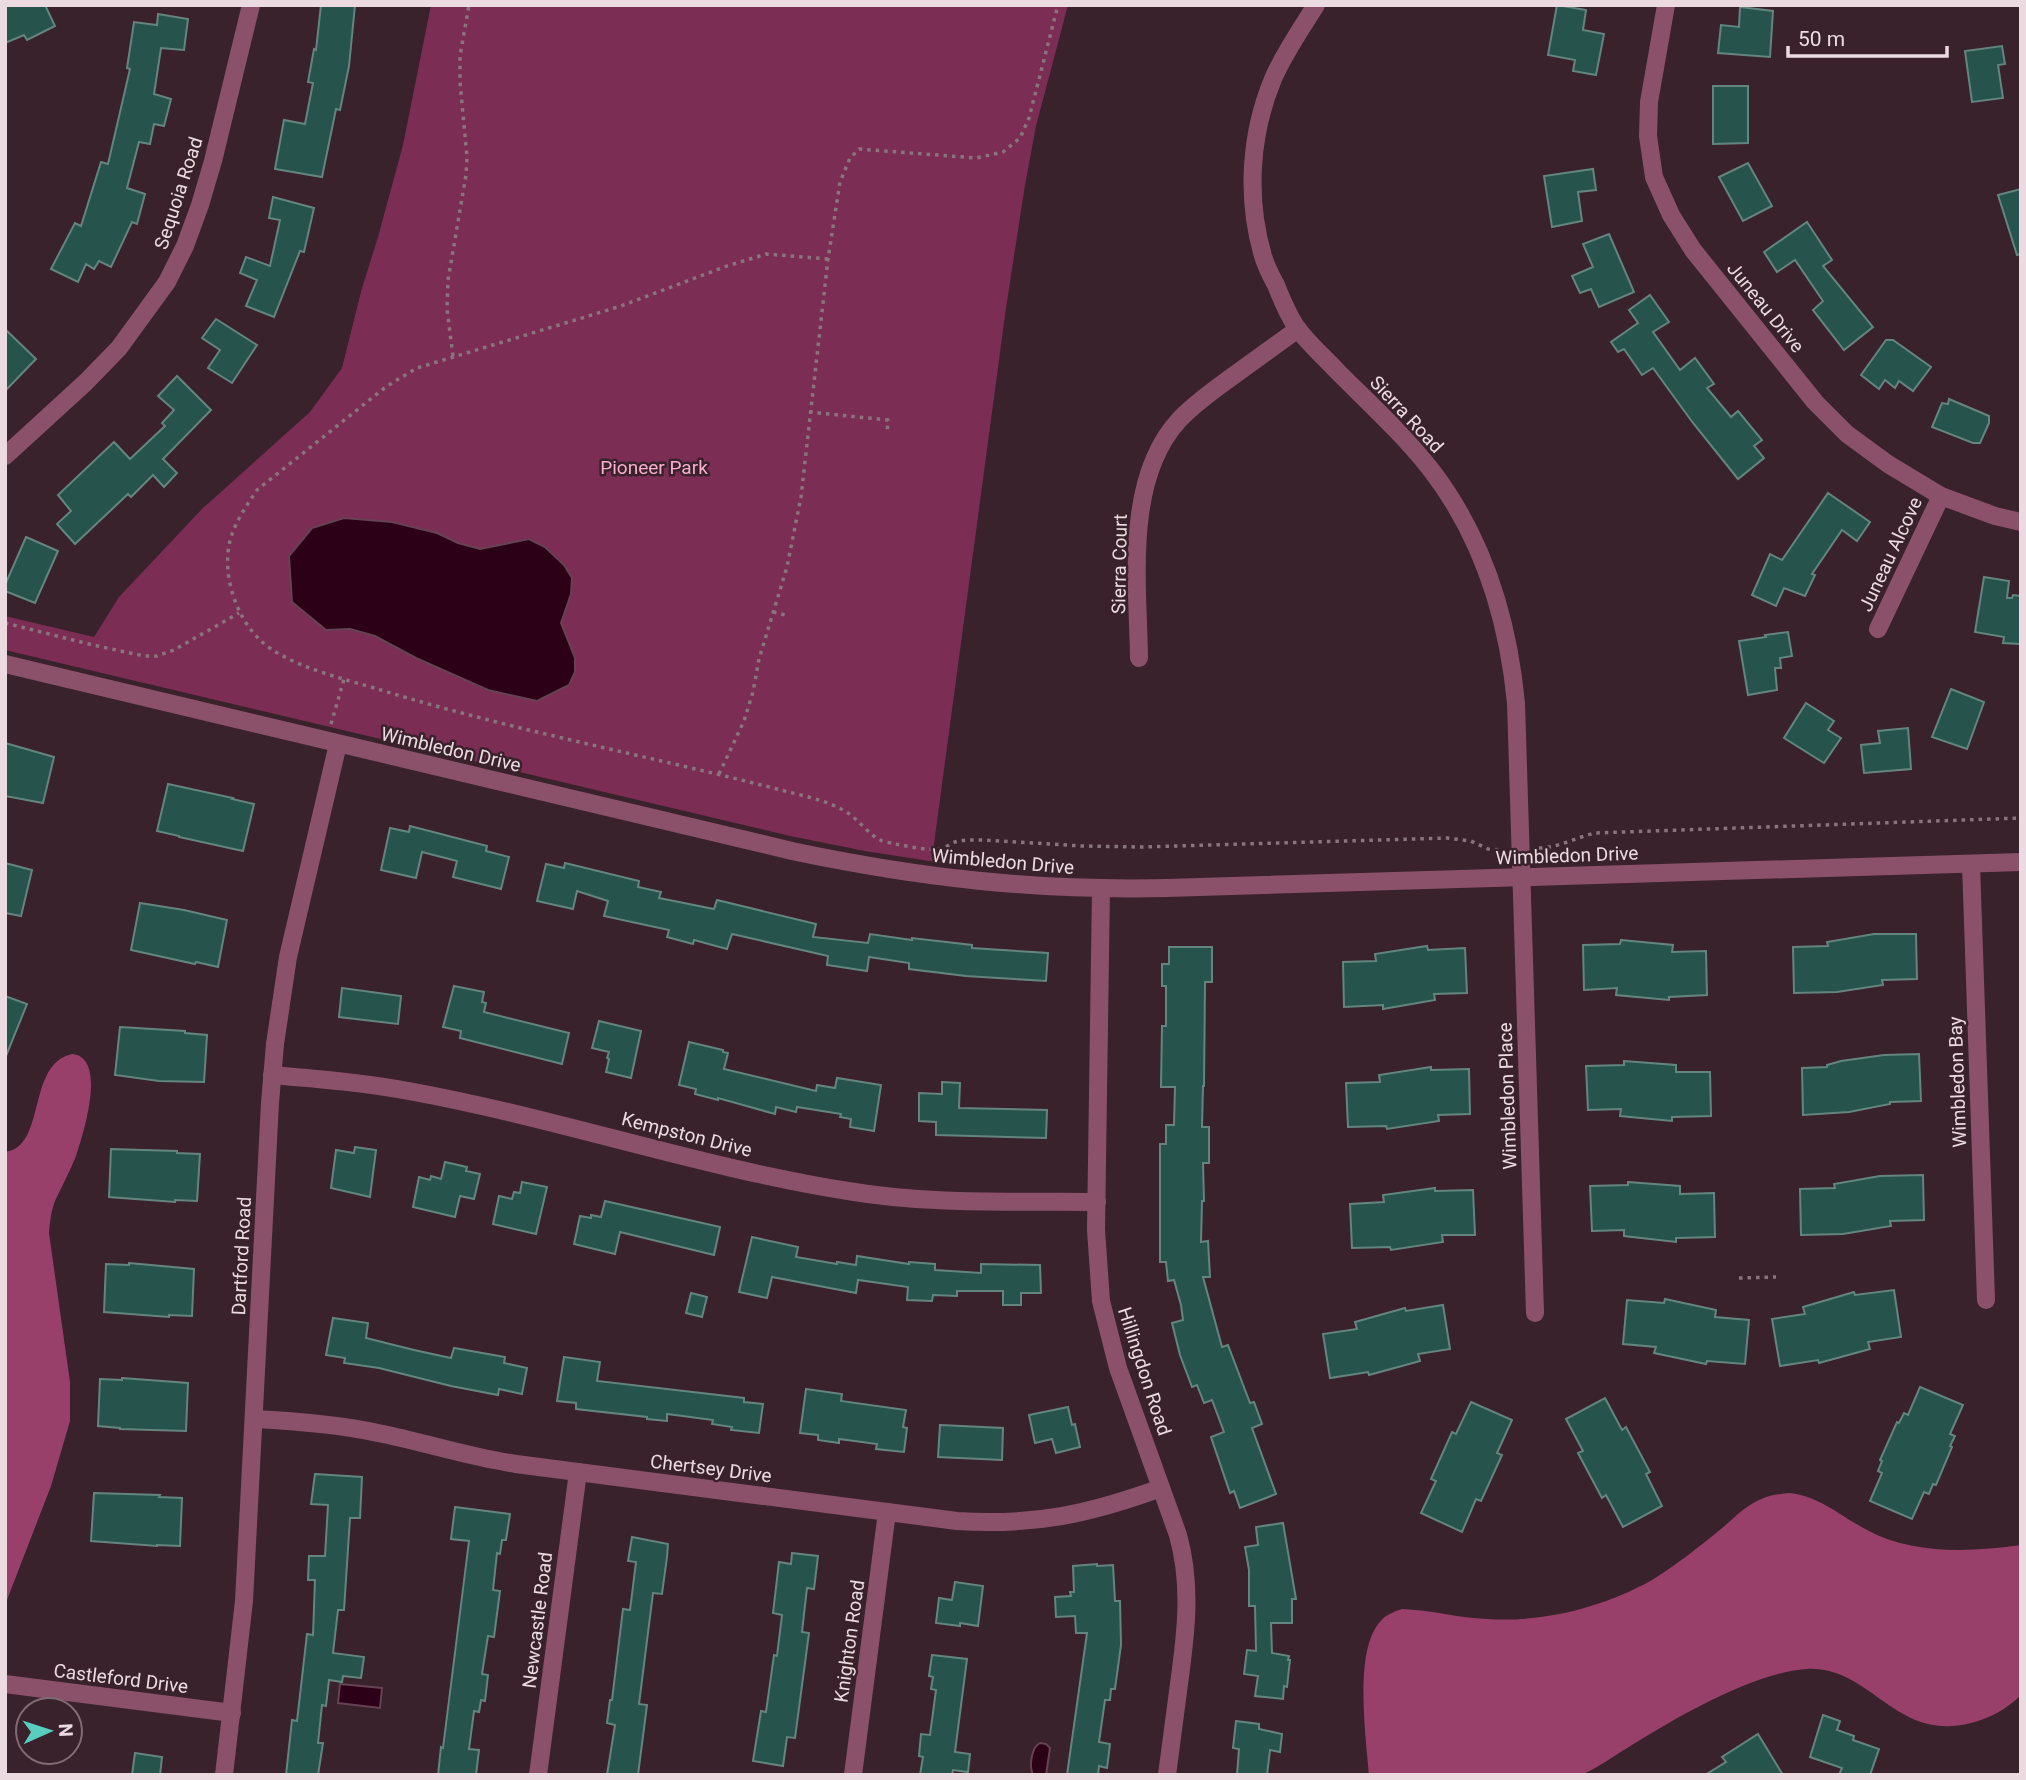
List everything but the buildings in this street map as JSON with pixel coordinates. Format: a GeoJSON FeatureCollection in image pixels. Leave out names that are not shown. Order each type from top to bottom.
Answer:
{"type":"FeatureCollection","features":[{"type":"Feature","properties":{"kind":"street","name":"Sequoia Road"},"geometry":{"type":"LineString","coordinates":[[6,455],[119,348],[167,282],[185,246],[200,205],[251,5]]}},
{"type":"Feature","properties":{"kind":"street","name":"Sierra Road"},"geometry":{"type":"LineString","coordinates":[[1316,5],[1274,78],[1260,116],[1253,162],[1253,203],[1263,257],[1298,329],[1432,472],[1457,509],[1477,547],[1492,585],[1513,663],[1521,877]]}},
{"type":"Feature","properties":{"kind":"street","name":"Juneau Drive"},"geometry":{"type":"LineString","coordinates":[[1666,5],[1649,102],[1648,136],[1654,177],[1671,215],[1693,250],[1815,402],[1847,434],[1888,464],[1941,496],[1995,516],[2021,522]]}},
{"type":"Feature","properties":{"kind":"street","name":"Sierra Court"},"geometry":{"type":"LineString","coordinates":[[1139,658],[1138,526],[1143,494],[1162,443],[1178,421],[1200,400],[1298,329]]}},
{"type":"Feature","properties":{"kind":"street","name":"Juneau Alcove"},"geometry":{"type":"LineString","coordinates":[[1878,629],[1941,496]]}},
{"type":"Feature","properties":{"kind":"street","name":"Wimbledon Drive"},"geometry":{"type":"LineString","coordinates":[[5,664],[774,847],[882,869],[1000,884],[1167,888],[2021,862]]}},
{"type":"Feature","properties":{"kind":"street","name":"Dartford Road"},"geometry":{"type":"LineString","coordinates":[[224,1775],[244,1601],[272,1075],[288,957],[332,743]]}},
{"type":"Feature","properties":{"kind":"street","name":"Wimbledon Bay"},"geometry":{"type":"LineString","coordinates":[[1971,864],[1986,1300]]}},
{"type":"Feature","properties":{"kind":"street","name":"Wimbledon Place"},"geometry":{"type":"LineString","coordinates":[[1521,877],[1535,1313]]}},
{"type":"Feature","properties":{"kind":"street","name":"Hillingdon Road"},"geometry":{"type":"LineString","coordinates":[[1101,888],[1097,1258],[1103,1312],[1118,1368],[1181,1546],[1187,1593],[1185,1635],[1167,1775]]}},
{"type":"Feature","properties":{"kind":"street","name":"Kempston Drive"},"geometry":{"type":"LineString","coordinates":[[272,1075],[354,1083],[442,1098],[850,1192],[924,1200],[1097,1202]]}},
{"type":"Feature","properties":{"kind":"street","name":"Chertsey Drive"},"geometry":{"type":"LineString","coordinates":[[254,1419],[346,1426],[489,1459],[578,1472],[986,1523],[1042,1520],[1097,1509],[1161,1488]]}},
{"type":"Feature","properties":{"kind":"street","name":"Newcastle Road"},"geometry":{"type":"LineString","coordinates":[[538,1775],[578,1472]]}},
{"type":"Feature","properties":{"kind":"street","name":"Knighton Road"},"geometry":{"type":"LineString","coordinates":[[853,1775],[887,1512]]}},
{"type":"Feature","properties":{"kind":"street","name":"Castleford Drive"},"geometry":{"type":"LineString","coordinates":[[5,1684],[232,1713]]}},
{"type":"Feature","properties":{"kind":"path"},"geometry":{"type":"LineString","coordinates":[[453,356],[447,300],[466,175],[460,56],[469,5]]}},
{"type":"Feature","properties":{"kind":"path"},"geometry":{"type":"LineString","coordinates":[[719,774],[744,721],[787,567],[801,496],[828,259],[840,182],[850,158],[859,149],[976,158],[1003,152],[1020,138],[1030,118],[1058,5]]}},
{"type":"Feature","properties":{"kind":"path"},"geometry":{"type":"LineString","coordinates":[[828,259],[765,254],[618,307],[416,368],[387,386],[257,490],[241,513],[231,538],[227,563],[239,613],[260,640],[290,660],[344,679],[520,729],[719,774],[822,801],[859,820],[881,840],[933,849],[967,840],[1142,848],[1447,838],[1471,841],[1488,849],[1499,850],[1547,848],[1595,833],[2021,818]]}},
{"type":"Feature","properties":{"kind":"path"},"geometry":{"type":"LineString","coordinates":[[809,412],[888,421],[887,434]]}},
{"type":"Feature","properties":{"kind":"path"},"geometry":{"type":"LineString","coordinates":[[773,612],[785,615]]}},
{"type":"Feature","properties":{"kind":"path"},"geometry":{"type":"LineString","coordinates":[[5,623],[131,653],[158,656],[174,650],[239,613]]}},
{"type":"Feature","properties":{"kind":"path"},"geometry":{"type":"LineString","coordinates":[[332,743],[344,679]]}},
{"type":"Feature","properties":{"kind":"path"},"geometry":{"type":"LineString","coordinates":[[1739,1278],[1776,1277]]}},
{"type":"Feature","properties":{"kind":"green space","name":"Pioneer Park"},"geometry":{"type":"Polygon","coordinates":[[[431,5],[1068,5],[1036,126],[1006,308],[932,859],[942,863],[790,836],[5,650],[5,616],[94,637],[119,597],[202,509],[310,412],[342,368],[403,145],[431,5]]]}},
{"type":"Feature","properties":{"kind":"shaded area"},"geometry":{"type":"Polygon","coordinates":[[[344,518],[392,522],[437,533],[480,549],[529,539],[545,547],[564,565],[572,578],[571,594],[561,623],[575,658],[575,672],[569,685],[537,701],[488,690],[416,658],[375,636],[350,629],[326,630],[292,602],[289,556],[312,528],[344,518]]]}},
{"type":"Feature","properties":{"kind":"shaded area"},"geometry":{"type":"Polygon","coordinates":[[[72,1054],[83,1058],[89,1068],[90,1098],[76,1156],[54,1205],[49,1233],[70,1382],[70,1421],[51,1486],[5,1605],[5,1152],[18,1147],[27,1136],[48,1073],[58,1061],[72,1054]]]}},
{"type":"Feature","properties":{"kind":"shaded area"},"geometry":{"type":"Polygon","coordinates":[[[1790,1493],[1811,1498],[1867,1530],[1903,1544],[1942,1550],[2021,1545],[2021,1695],[2004,1709],[1985,1718],[1971,1723],[1945,1726],[1922,1722],[1903,1714],[1849,1679],[1829,1671],[1806,1669],[1785,1672],[1739,1687],[1671,1722],[1581,1775],[1369,1775],[1364,1718],[1366,1654],[1371,1637],[1379,1623],[1387,1616],[1402,1609],[1508,1620],[1551,1616],[1593,1605],[1652,1580],[1754,1503],[1763,1498],[1790,1493]]]}},
{"type":"Feature","properties":{"kind":"shaded area"},"geometry":{"type":"Polygon","coordinates":[[[340,1684],[382,1688],[380,1708],[338,1703],[340,1684]]]}},
{"type":"Feature","properties":{"kind":"shaded area"},"geometry":{"type":"Polygon","coordinates":[[[1040,1743],[1050,1748],[1046,1775],[1033,1775],[1032,1758],[1040,1743]]]}}]}
